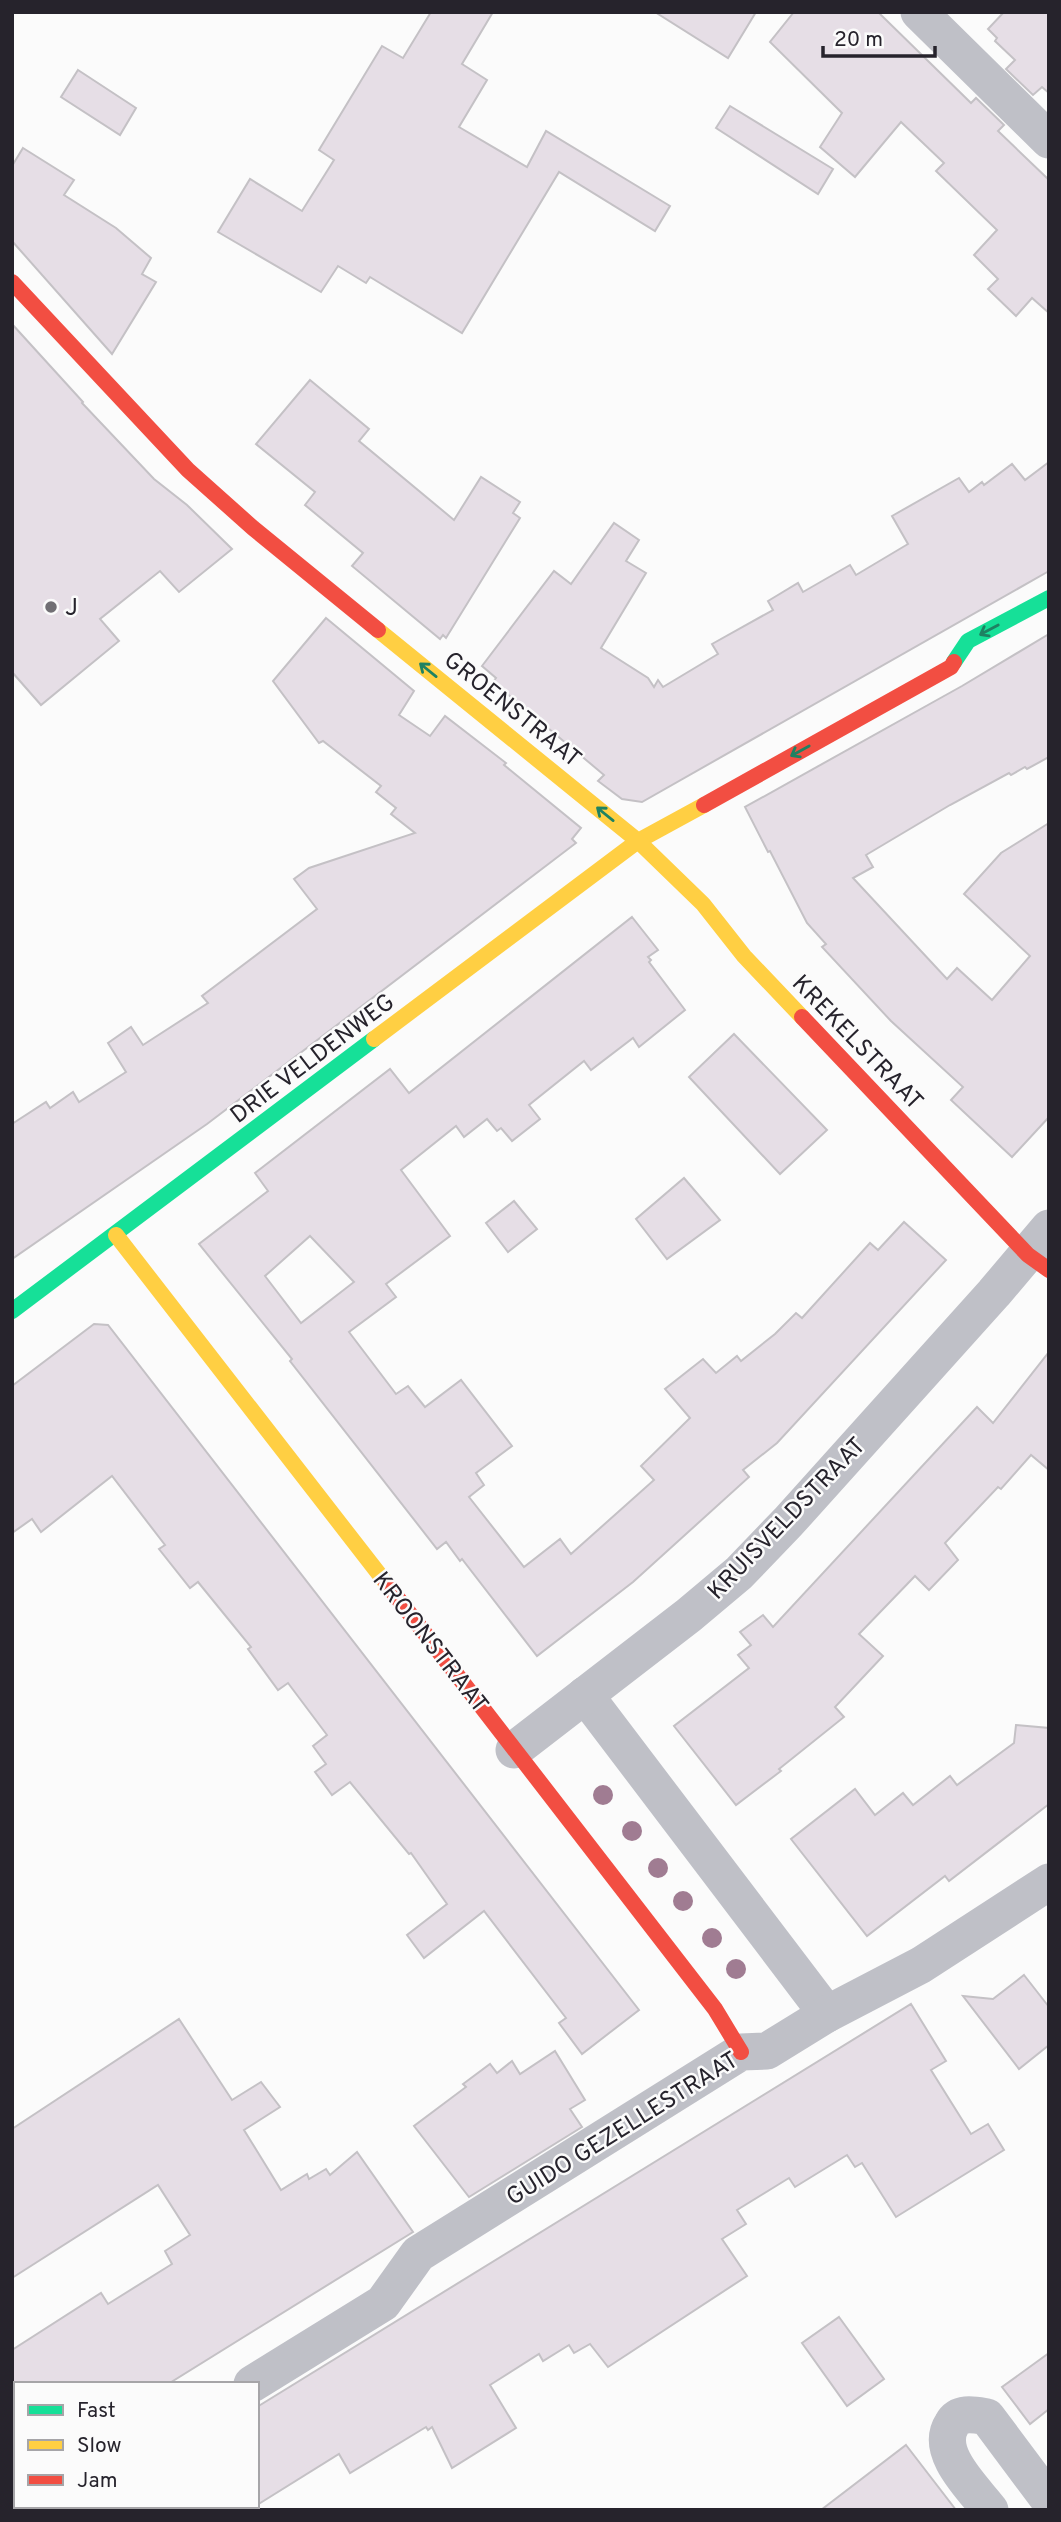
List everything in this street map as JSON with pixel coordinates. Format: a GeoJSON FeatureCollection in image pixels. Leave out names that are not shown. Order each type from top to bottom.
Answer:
{"type":"FeatureCollection","features":[{"type":"Feature","properties":{"kind":"street"},"geometry":{"type":"LineString","coordinates":[[919,12],[1049,140]]}},
{"type":"Feature","properties":{"kind":"street","name":"GROENSTRAAT"},"geometry":{"type":"LineString","coordinates":[[12,282],[188,470],[253,528],[638,841]]}},
{"type":"Feature","properties":{"kind":"street"},"geometry":{"type":"LineString","coordinates":[[638,841],[951,667],[968,641],[1049,597]]}},
{"type":"Feature","properties":{"kind":"street","name":"DRIE VELDENWEG"},"geometry":{"type":"LineString","coordinates":[[12,1311],[638,841]]}},
{"type":"Feature","properties":{"kind":"street","name":"KREKELSTRAAT"},"geometry":{"type":"LineString","coordinates":[[638,841],[703,904],[744,956],[1042,1251]]}},
{"type":"Feature","properties":{"kind":"street","name":"KROONSTRAAT"},"geometry":{"type":"LineString","coordinates":[[116,1235],[715,2009],[741,2052]]}},
{"type":"Feature","properties":{"kind":"street","name":"KRUISVELDSTRAAT"},"geometry":{"type":"LineString","coordinates":[[514,1750],[739,1573],[1042,1251]]}},
{"type":"Feature","properties":{"kind":"street"},"geometry":{"type":"LineString","coordinates":[[585,1695],[827,2014]]}},
{"type":"Feature","properties":{"kind":"street","name":"GUIDO GEZELLESTRAAT"},"geometry":{"type":"LineString","coordinates":[[255,2382],[383,2303],[418,2254],[741,2052],[768,2051],[827,2014],[921,1965],[1049,1882]]}},
{"type":"Feature","properties":{"kind":"street"},"geometry":{"type":"LineString","coordinates":[[990,2510],[947,2454],[946,2434],[954,2420],[969,2413],[987,2417],[1049,2500]]}},
{"type":"Feature","properties":{"kind":"building"},"geometry":{"type":"Polygon","coordinates":[[[431,12],[493,12],[462,64],[487,80],[459,127],[527,167],[546,131],[670,206],[655,231],[559,172],[462,333],[370,277],[366,283],[338,266],[321,292],[218,232],[250,179],[302,211],[334,160],[319,150],[382,46],[403,58],[431,12]]]}},
{"type":"Feature","properties":{"kind":"building"},"geometry":{"type":"Polygon","coordinates":[[[655,12],[756,12],[728,58],[655,12]]]}},
{"type":"Feature","properties":{"kind":"building"},"geometry":{"type":"Polygon","coordinates":[[[794,12],[878,12],[971,103],[976,98],[1004,125],[998,131],[1049,180],[1049,313],[1032,298],[1016,316],[988,289],[998,279],[974,255],[997,230],[936,171],[944,163],[901,122],[855,177],[820,147],[842,113],[770,42],[794,12]]]}},
{"type":"Feature","properties":{"kind":"building"},"geometry":{"type":"Polygon","coordinates":[[[1004,12],[1049,12],[1049,93],[1042,87],[1033,95],[1006,69],[1015,60],[995,41],[997,38],[988,29],[1004,12]]]}},
{"type":"Feature","properties":{"kind":"building"},"geometry":{"type":"Polygon","coordinates":[[[78,70],[136,108],[120,135],[61,97],[78,70]]]}},
{"type":"Feature","properties":{"kind":"building"},"geometry":{"type":"Polygon","coordinates":[[[730,106],[833,169],[818,194],[716,128],[730,106]]]}},
{"type":"Feature","properties":{"kind":"building"},"geometry":{"type":"Polygon","coordinates":[[[23,148],[74,180],[64,195],[116,228],[151,258],[142,274],[156,282],[112,354],[12,241],[12,166],[23,148]]]}},
{"type":"Feature","properties":{"kind":"building"},"geometry":{"type":"Polygon","coordinates":[[[12,324],[154,479],[187,505],[232,549],[179,592],[160,571],[100,619],[119,641],[41,705],[12,672],[12,324]]]}},
{"type":"Feature","properties":{"kind":"building"},"geometry":{"type":"Polygon","coordinates":[[[310,380],[369,429],[359,441],[454,520],[481,477],[520,502],[513,513],[520,518],[446,638],[443,635],[440,639],[352,566],[363,553],[305,505],[315,492],[256,444],[310,380]]]}},
{"type":"Feature","properties":{"kind":"building"},"geometry":{"type":"Polygon","coordinates":[[[1049,462],[1049,571],[642,802],[622,799],[598,781],[604,775],[493,682],[496,678],[482,666],[554,571],[571,584],[614,523],[639,540],[626,561],[646,573],[601,648],[648,678],[654,687],[658,680],[663,687],[718,654],[712,644],[773,610],[768,601],[798,583],[803,592],[850,565],[856,575],[908,544],[892,516],[959,478],[969,492],[982,482],[984,485],[1012,464],[1025,480],[1049,462]]]}},
{"type":"Feature","properties":{"kind":"building"},"geometry":{"type":"Polygon","coordinates":[[[326,618],[414,691],[399,715],[430,736],[445,716],[506,763],[504,765],[581,828],[572,839],[576,843],[207,1124],[12,1259],[12,1124],[46,1102],[50,1108],[73,1092],[79,1102],[126,1072],[108,1043],[131,1027],[143,1045],[208,1003],[202,996],[317,909],[294,879],[309,868],[415,833],[391,814],[396,808],[376,792],[381,786],[323,741],[319,743],[273,681],[326,618]]]}},
{"type":"Feature","properties":{"kind":"building"},"geometry":{"type":"Polygon","coordinates":[[[1049,634],[1049,757],[1027,769],[1025,767],[1011,775],[1009,773],[866,855],[873,867],[853,878],[947,979],[957,968],[992,1000],[1030,956],[964,894],[1001,853],[1049,823],[1049,1117],[1012,1157],[951,1100],[963,1087],[891,1021],[822,947],[826,944],[807,923],[745,807],[962,686],[1049,634]]]}},
{"type":"Feature","properties":{"kind":"building"},"geometry":{"type":"Polygon","coordinates":[[[632,917],[658,950],[648,957],[651,960],[649,962],[685,1010],[639,1047],[633,1038],[591,1070],[584,1061],[529,1105],[540,1119],[512,1141],[501,1128],[497,1131],[487,1119],[464,1137],[456,1126],[401,1170],[450,1236],[386,1284],[396,1297],[349,1332],[396,1394],[408,1386],[425,1407],[461,1380],[512,1446],[476,1473],[484,1485],[469,1497],[524,1567],[560,1539],[571,1554],[654,1480],[641,1466],[690,1418],[665,1389],[703,1359],[716,1373],[737,1356],[741,1361],[796,1313],[802,1318],[870,1243],[878,1250],[904,1222],[946,1260],[777,1443],[743,1470],[749,1477],[633,1582],[537,1656],[462,1559],[460,1561],[446,1542],[437,1549],[290,1361],[292,1359],[199,1244],[268,1191],[255,1173],[390,1069],[409,1093],[632,917]],[[310,1236],[265,1276],[301,1323],[354,1282],[310,1236]]]}},
{"type":"Feature","properties":{"kind":"building"},"geometry":{"type":"Polygon","coordinates":[[[734,1034],[827,1130],[780,1174],[689,1077],[734,1034]]]}},
{"type":"Feature","properties":{"kind":"building"},"geometry":{"type":"Polygon","coordinates":[[[684,1178],[720,1220],[667,1259],[636,1219],[684,1178]]]}},
{"type":"Feature","properties":{"kind":"building"},"geometry":{"type":"Polygon","coordinates":[[[514,1201],[537,1229],[508,1252],[486,1223],[514,1201]]]}},
{"type":"Feature","properties":{"kind":"building"},"geometry":{"type":"Polygon","coordinates":[[[94,1324],[108,1325],[639,2010],[582,2054],[559,2023],[566,2018],[484,1911],[424,1958],[407,1935],[447,1904],[411,1853],[409,1854],[350,1782],[332,1795],[315,1772],[326,1764],[313,1746],[327,1735],[288,1683],[278,1690],[248,1649],[251,1647],[198,1582],[190,1588],[159,1549],[165,1545],[112,1476],[41,1532],[32,1519],[12,1533],[12,1386],[94,1324]]]}},
{"type":"Feature","properties":{"kind":"building"},"geometry":{"type":"Polygon","coordinates":[[[1049,1352],[1049,1470],[1031,1455],[1001,1489],[998,1487],[945,1543],[958,1560],[929,1590],[915,1576],[859,1634],[883,1656],[835,1707],[844,1717],[736,1805],[674,1726],[749,1668],[738,1655],[751,1645],[740,1632],[763,1615],[773,1627],[977,1407],[993,1423],[1049,1352]]]}},
{"type":"Feature","properties":{"kind":"building"},"geometry":{"type":"Polygon","coordinates":[[[1016,1725],[1049,1728],[1049,1804],[949,1881],[945,1876],[867,1936],[791,1839],[855,1789],[875,1815],[903,1793],[913,1805],[950,1776],[957,1785],[1014,1743],[1016,1725]]]}},
{"type":"Feature","properties":{"kind":"building"},"geometry":{"type":"Polygon","coordinates":[[[1024,1975],[1049,2007],[1049,2045],[1019,2069],[963,1996],[993,1999],[1024,1975]]]}},
{"type":"Feature","properties":{"kind":"building"},"geometry":{"type":"Polygon","coordinates":[[[911,2004],[946,2061],[931,2070],[971,2134],[988,2124],[1004,2150],[896,2217],[862,2163],[855,2167],[847,2155],[795,2187],[789,2178],[737,2210],[746,2224],[722,2239],[747,2276],[608,2367],[590,2344],[574,2353],[569,2345],[543,2361],[539,2354],[490,2385],[516,2428],[452,2468],[432,2427],[428,2430],[426,2427],[350,2473],[339,2454],[259,2504],[259,2406],[911,2004]]]}},
{"type":"Feature","properties":{"kind":"building"},"geometry":{"type":"Polygon","coordinates":[[[179,2019],[232,2100],[261,2082],[280,2107],[244,2130],[281,2190],[307,2174],[309,2179],[326,2169],[330,2175],[357,2152],[413,2232],[171,2382],[12,2384],[12,2350],[101,2293],[108,2304],[172,2264],[165,2251],[190,2235],[158,2185],[12,2278],[12,2129],[179,2019]]]}},
{"type":"Feature","properties":{"kind":"building"},"geometry":{"type":"Polygon","coordinates":[[[555,2051],[585,2100],[570,2109],[582,2127],[469,2197],[414,2126],[466,2087],[463,2084],[490,2064],[497,2073],[512,2061],[520,2074],[555,2051]]]}},
{"type":"Feature","properties":{"kind":"building"},"geometry":{"type":"Polygon","coordinates":[[[839,2317],[884,2379],[847,2406],[802,2343],[839,2317]]]}},
{"type":"Feature","properties":{"kind":"building"},"geometry":{"type":"Polygon","coordinates":[[[1049,2353],[1049,2409],[1030,2424],[1002,2387],[1049,2353]]]}},
{"type":"Feature","properties":{"kind":"building"},"geometry":{"type":"Polygon","coordinates":[[[906,2445],[956,2510],[821,2510],[906,2445]]]}},
{"type":"Feature","properties":{"kind":"traffic: fast"},"geometry":{"type":"LineString","coordinates":[[954,662],[968,641],[1049,598]]}},
{"type":"Feature","properties":{"kind":"traffic: fast"},"geometry":{"type":"LineString","coordinates":[[12,1311],[374,1039]]}},
{"type":"Feature","properties":{"kind":"traffic: slow"},"geometry":{"type":"LineString","coordinates":[[378,630],[638,841],[704,805]]}},
{"type":"Feature","properties":{"kind":"traffic: slow"},"geometry":{"type":"LineString","coordinates":[[374,1039],[638,841],[703,904],[744,956],[802,1017]]}},
{"type":"Feature","properties":{"kind":"traffic: slow"},"geometry":{"type":"LineString","coordinates":[[116,1235],[386,1583]]}},
{"type":"Feature","properties":{"kind":"traffic: jam"},"geometry":{"type":"LineString","coordinates":[[12,282],[188,470],[253,528],[378,630]]}},
{"type":"Feature","properties":{"kind":"traffic: jam"},"geometry":{"type":"LineString","coordinates":[[704,805],[951,667],[954,662]]}},
{"type":"Feature","properties":{"kind":"traffic: jam"},"geometry":{"type":"LineString","coordinates":[[802,1017],[1028,1255],[1049,1270]]}},
{"type":"Feature","properties":{"kind":"traffic: jam"},"geometry":{"type":"LineString","coordinates":[[386,1583],[715,2009],[741,2052]]}},
{"type":"Feature","properties":{"kind":"place","name":"J"},"geometry":{"type":"Point","coordinates":[51,607]}}]}
